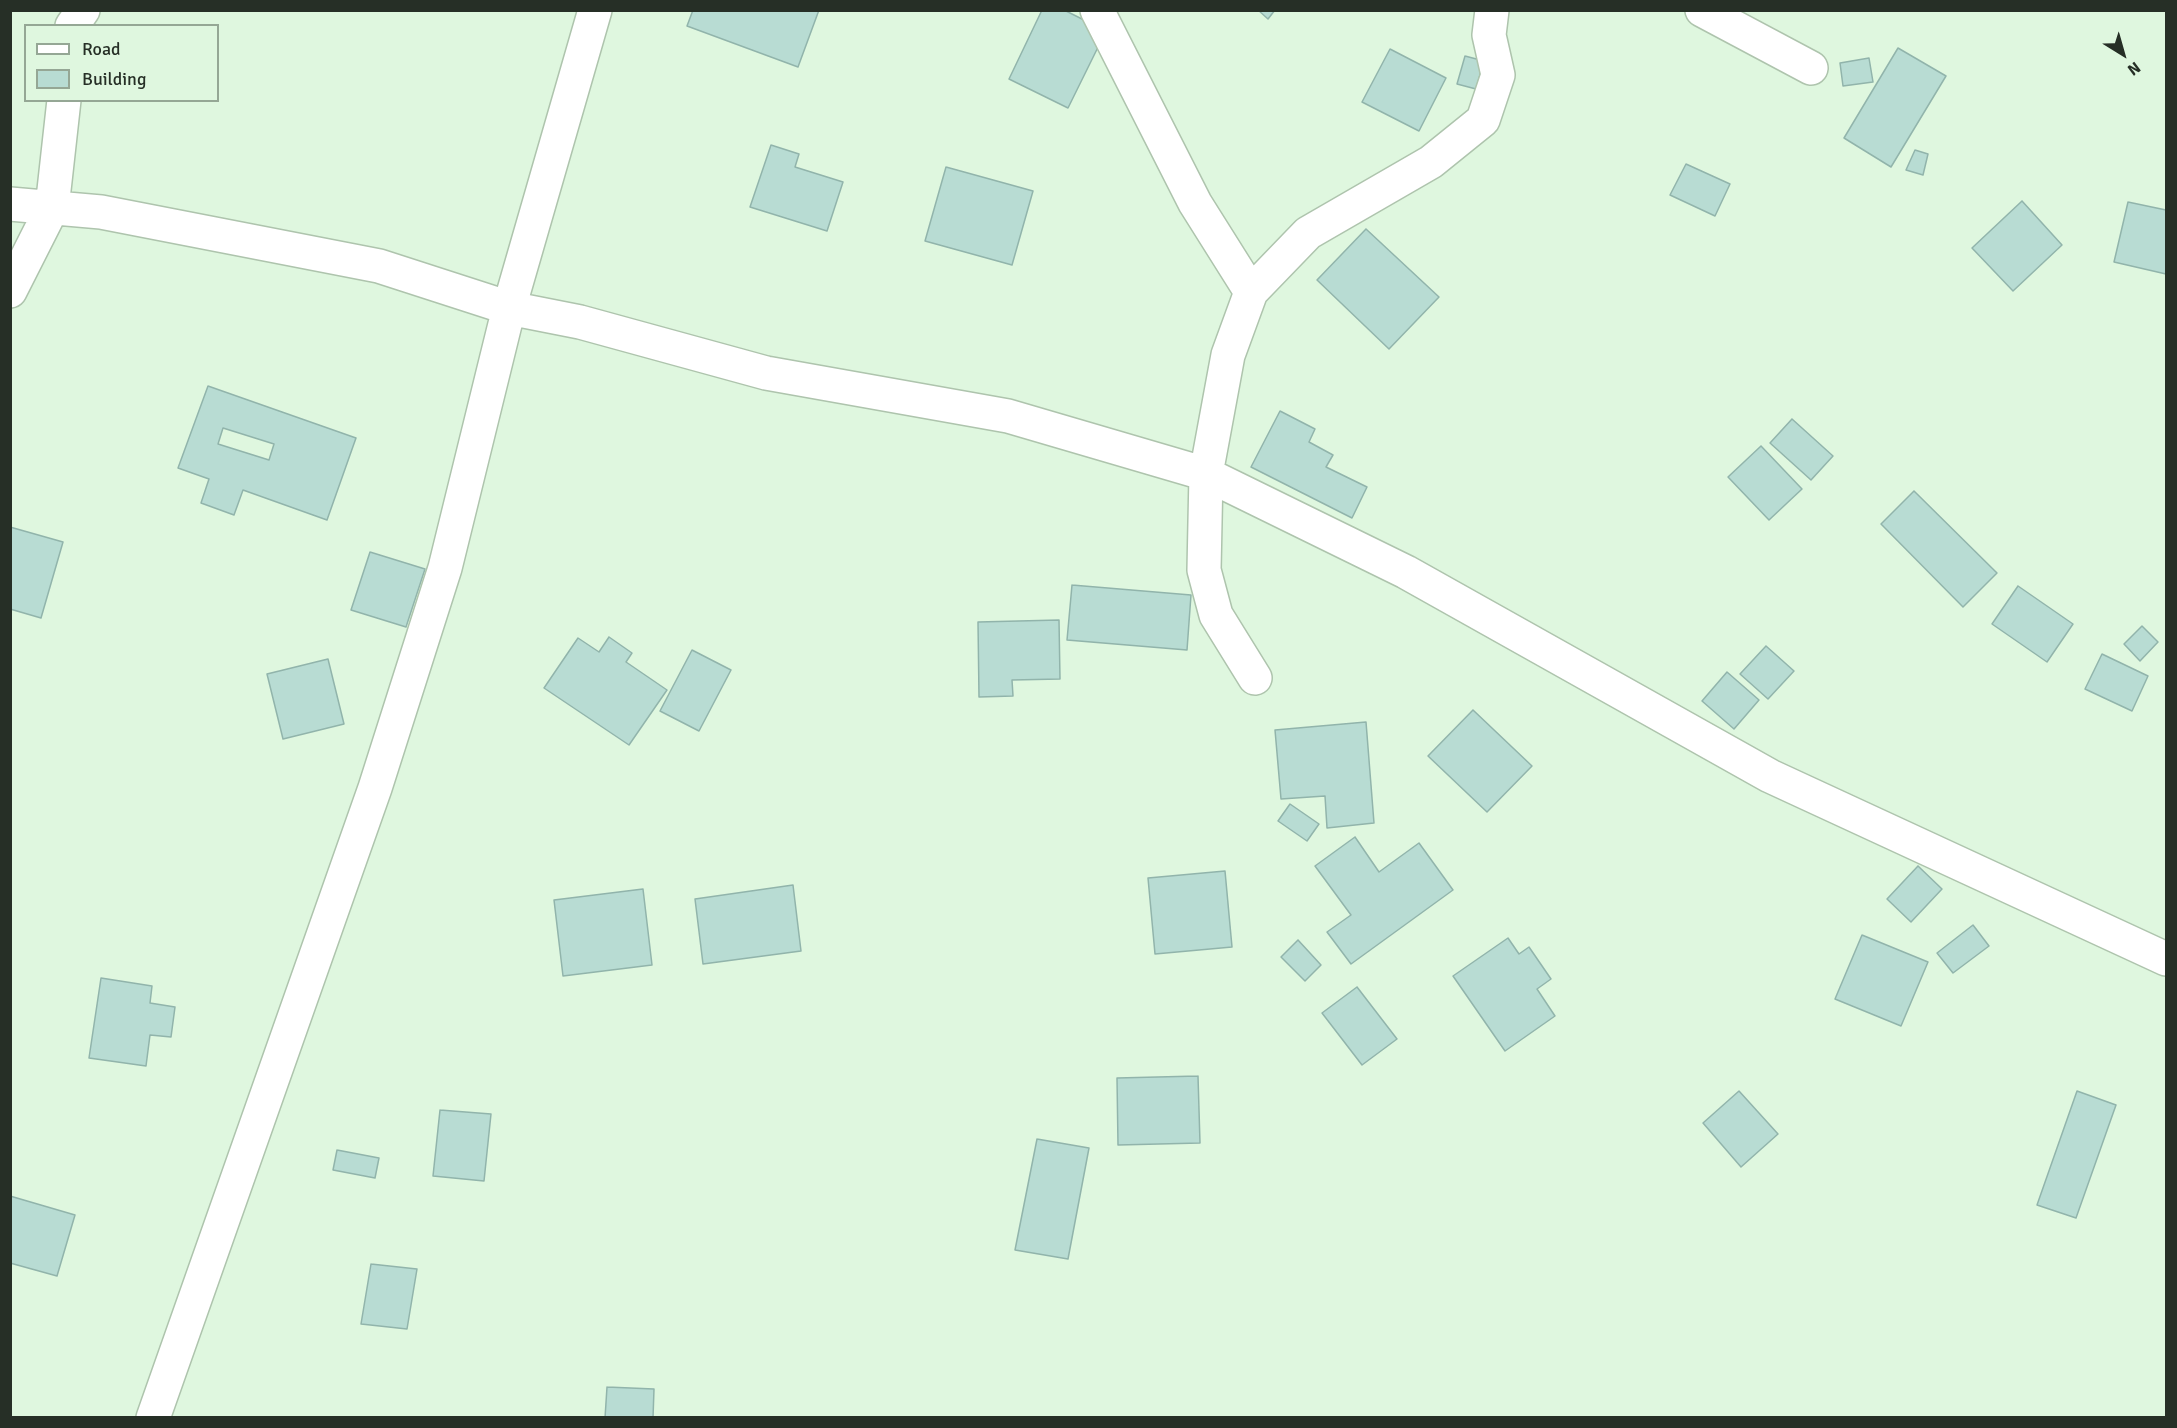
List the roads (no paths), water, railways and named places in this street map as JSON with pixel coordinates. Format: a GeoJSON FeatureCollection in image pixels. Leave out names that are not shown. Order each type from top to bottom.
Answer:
{"type":"FeatureCollection","features":[{"type":"Feature","properties":{"kind":"street"},"geometry":{"type":"LineString","coordinates":[[73,24],[83,10]]}},
{"type":"Feature","properties":{"kind":"street"},"geometry":{"type":"LineString","coordinates":[[153,1418],[389,744],[445,568],[509,308],[595,10]]}},
{"type":"Feature","properties":{"kind":"street"},"geometry":{"type":"LineString","coordinates":[[1097,10],[1195,203],[1251,292]]}},
{"type":"Feature","properties":{"kind":"street"},"geometry":{"type":"LineString","coordinates":[[1255,678],[1216,615],[1204,570],[1206,474],[1228,355],[1251,292],[1308,233],[1431,162],[1483,120],[1498,75],[1489,35],[1492,10]]}},
{"type":"Feature","properties":{"kind":"street"},"geometry":{"type":"LineString","coordinates":[[1702,10],[1811,68]]}},
{"type":"Feature","properties":{"kind":"street"},"geometry":{"type":"LineString","coordinates":[[10,291],[52,208],[64,102]]}},
{"type":"Feature","properties":{"kind":"street"},"geometry":{"type":"LineString","coordinates":[[10,204],[101,212],[379,266],[509,308],[580,322],[766,372],[1008,416],[1206,474],[1407,572],[1770,776],[2166,959]]}}]}
